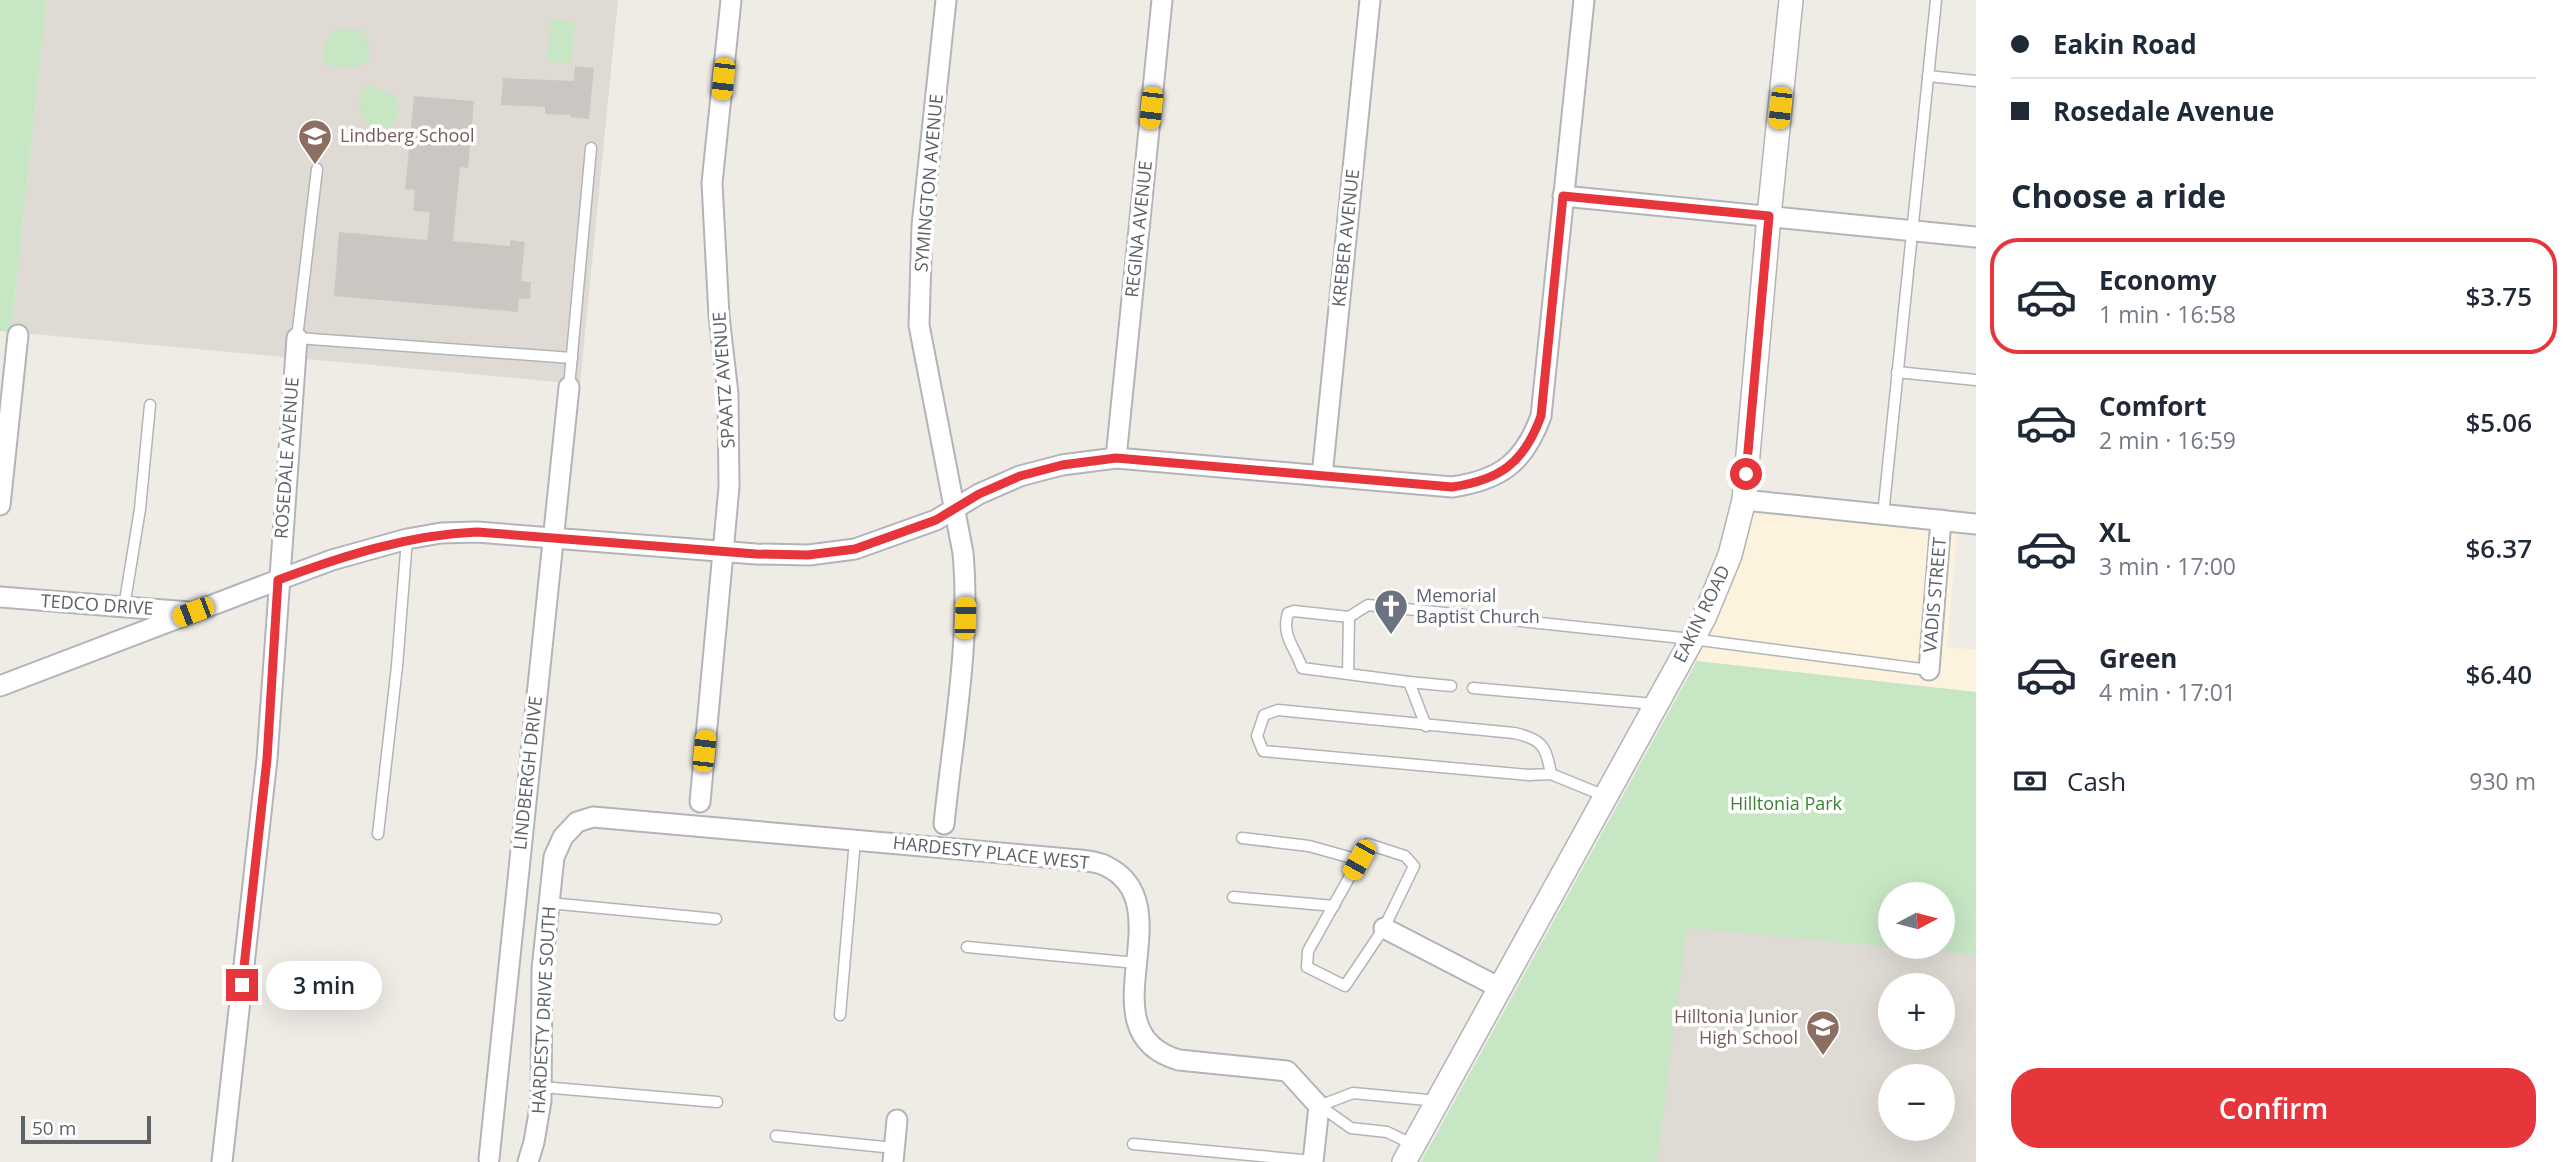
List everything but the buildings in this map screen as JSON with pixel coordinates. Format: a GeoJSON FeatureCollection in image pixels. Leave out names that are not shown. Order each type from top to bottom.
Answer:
{"type":"FeatureCollection","features":[{"type":"Feature","properties":{"kind":"street","name":"SPAATZ AVENUE"},"geometry":{"type":"LineString","coordinates":[[700,802],[729,487],[728,394],[719,316],[712,183],[731,0]]}},
{"type":"Feature","properties":{"kind":"street","name":"SYMINGTON AVENUE"},"geometry":{"type":"LineString","coordinates":[[944,824],[965,618],[964,563],[919,326],[922,226],[946,0]]}},
{"type":"Feature","properties":{"kind":"street","name":"REGINA AVENUE"},"geometry":{"type":"LineString","coordinates":[[1116,458],[1162,0]]}},
{"type":"Feature","properties":{"kind":"street","name":"KREBER AVENUE"},"geometry":{"type":"LineString","coordinates":[[1322,477],[1370,0]]}},
{"type":"Feature","properties":{"kind":"street"},"geometry":{"type":"LineString","coordinates":[[0,686],[332,560],[407,539],[441,533],[477,532],[808,555],[844,551],[936,520],[979,494],[1020,476],[1062,465],[1116,458],[1452,487],[1492,478],[1523,453],[1541,416],[1584,0]]}},
{"type":"Feature","properties":{"kind":"street","name":"EAKIN ROAD"},"geometry":{"type":"LineString","coordinates":[[1409,1154],[1692,639],[1724,573],[1744,500],[1791,0]]}},
{"type":"Feature","properties":{"kind":"street"},"geometry":{"type":"LineString","coordinates":[[1563,196],[1976,237]]}},
{"type":"Feature","properties":{"kind":"street"},"geometry":{"type":"LineString","coordinates":[[0,505],[18,335]]}},
{"type":"Feature","properties":{"kind":"street","name":"ROSEDALE AVENUE"},"geometry":{"type":"LineString","coordinates":[[222,1162],[259,845],[297,338]]}},
{"type":"Feature","properties":{"kind":"street","name":"LINDBERGH DRIVE"},"geometry":{"type":"LineString","coordinates":[[489,1160],[569,387]]}},
{"type":"Feature","properties":{"kind":"street"},"geometry":{"type":"LineString","coordinates":[[1744,500],[1976,524]]}},
{"type":"Feature","properties":{"kind":"street","name":"VADIS STREET"},"geometry":{"type":"LineString","coordinates":[[1929,670],[1941,520]]}},
{"type":"Feature","properties":{"kind":"street","name":"TEDCO DRIVE"},"geometry":{"type":"LineString","coordinates":[[0,597],[193,612]]}},
{"type":"Feature","properties":{"kind":"street","name":"HARDESTY PLACE WEST"},"geometry":{"type":"LineString","coordinates":[[577,822],[593,817],[610,817],[1080,860],[1106,866],[1128,883],[1140,915],[1133,1009],[1138,1023],[1154,1047],[1179,1060],[1287,1071],[1319,1106]]}},
{"type":"Feature","properties":{"kind":"street","name":"HARDESTY DRIVE SOUTH"},"geometry":{"type":"LineString","coordinates":[[528,1162],[534,1142],[542,1087],[542,969],[554,856],[563,837],[577,822]]}},
{"type":"Feature","properties":{"kind":"street"},"geometry":{"type":"LineString","coordinates":[[1384,928],[1500,988]]}},
{"type":"Feature","properties":{"kind":"street"},"geometry":{"type":"LineString","coordinates":[[1313,1162],[1319,1106]]}},
{"type":"Feature","properties":{"kind":"street"},"geometry":{"type":"LineString","coordinates":[[893,1155],[897,1120]]}},
{"type":"Feature","properties":{"kind":"lane"},"geometry":{"type":"LineString","coordinates":[[1883,515],[1936,0]]}},
{"type":"Feature","properties":{"kind":"lane"},"geometry":{"type":"LineString","coordinates":[[1928,76],[1976,81]]}},
{"type":"Feature","properties":{"kind":"lane"},"geometry":{"type":"LineString","coordinates":[[569,387],[591,148]]}},
{"type":"Feature","properties":{"kind":"lane"},"geometry":{"type":"LineString","coordinates":[[317,169],[297,338],[572,358]]}},
{"type":"Feature","properties":{"kind":"lane"},"geometry":{"type":"LineString","coordinates":[[1898,372],[1976,380]]}},
{"type":"Feature","properties":{"kind":"lane"},"geometry":{"type":"LineString","coordinates":[[124,607],[140,509],[150,405]]}},
{"type":"Feature","properties":{"kind":"lane"},"geometry":{"type":"LineString","coordinates":[[378,834],[397,666],[407,539]]}},
{"type":"Feature","properties":{"kind":"lane"},"geometry":{"type":"LineString","coordinates":[[1451,686],[1302,668],[1292,643],[1286,636],[1284,624],[1288,613],[1294,611],[1349,617],[1368,606],[1692,639],[1929,670]]}},
{"type":"Feature","properties":{"kind":"lane"},"geometry":{"type":"LineString","coordinates":[[1348,674],[1349,617]]}},
{"type":"Feature","properties":{"kind":"lane"},"geometry":{"type":"LineString","coordinates":[[1409,682],[1426,726]]}},
{"type":"Feature","properties":{"kind":"lane"},"geometry":{"type":"LineString","coordinates":[[1473,688],[1656,704]]}},
{"type":"Feature","properties":{"kind":"lane"},"geometry":{"type":"LineString","coordinates":[[1551,774],[1547,753],[1533,737],[1514,733],[1278,710],[1264,715],[1258,736],[1263,751],[1529,775],[1551,774],[1605,797]]}},
{"type":"Feature","properties":{"kind":"lane"},"geometry":{"type":"LineString","coordinates":[[1242,838],[1309,846],[1359,860]]}},
{"type":"Feature","properties":{"kind":"lane"},"geometry":{"type":"LineString","coordinates":[[840,1015],[855,839]]}},
{"type":"Feature","properties":{"kind":"lane"},"geometry":{"type":"LineString","coordinates":[[1368,844],[1405,856],[1414,866],[1384,928],[1345,986],[1307,967],[1308,951],[1359,860],[1368,844]]}},
{"type":"Feature","properties":{"kind":"lane"},"geometry":{"type":"LineString","coordinates":[[1233,897],[1334,906]]}},
{"type":"Feature","properties":{"kind":"lane"},"geometry":{"type":"LineString","coordinates":[[549,903],[716,919]]}},
{"type":"Feature","properties":{"kind":"lane"},"geometry":{"type":"LineString","coordinates":[[967,947],[1136,963]]}},
{"type":"Feature","properties":{"kind":"lane"},"geometry":{"type":"LineString","coordinates":[[542,1087],[717,1102]]}},
{"type":"Feature","properties":{"kind":"lane"},"geometry":{"type":"LineString","coordinates":[[1319,1106],[1353,1093],[1438,1101]]}},
{"type":"Feature","properties":{"kind":"lane","name":"HARDESTY PLACE WEST"},"geometry":{"type":"LineString","coordinates":[[1319,1106],[1351,1128],[1387,1132],[1409,1154]]}},
{"type":"Feature","properties":{"kind":"lane"},"geometry":{"type":"LineString","coordinates":[[776,1136],[893,1155]]}},
{"type":"Feature","properties":{"kind":"lane"},"geometry":{"type":"LineString","coordinates":[[1133,1144],[1313,1162]]}},
{"type":"Feature","properties":{"kind":"shaded area","name":"Lindberg School"},"geometry":{"type":"Polygon","coordinates":[[[47,0],[618,0],[580,384],[11,332],[47,0]]]}},
{"type":"Feature","properties":{"kind":"shaded area"},"geometry":{"type":"Polygon","coordinates":[[[1743,506],[1957,534],[1947,647],[1976,650],[1976,692],[1697,661],[1702,627],[1743,506]]]}},
{"type":"Feature","properties":{"kind":"shaded area","name":"Hilltonia Junior High School"},"geometry":{"type":"Polygon","coordinates":[[[1686,927],[1878,946],[1878,959],[1955,959],[1955,953],[1976,955],[1976,1162],[1657,1162],[1686,927]]]}},
{"type":"Feature","properties":{"kind":"green space"},"geometry":{"type":"Polygon","coordinates":[[[0,0],[47,0],[11,332],[0,331],[0,0]]]}},
{"type":"Feature","properties":{"kind":"green space"},"geometry":{"type":"Polygon","coordinates":[[[551,19],[575,22],[571,63],[547,61],[551,19]]]}},
{"type":"Feature","properties":{"kind":"green space"},"geometry":{"type":"Polygon","coordinates":[[[336,29],[360,29],[370,43],[369,58],[356,68],[327,66],[323,51],[336,29]]]}},
{"type":"Feature","properties":{"kind":"green space"},"geometry":{"type":"Polygon","coordinates":[[[372,85],[397,98],[398,114],[390,127],[368,122],[360,112],[362,89],[372,85]]]}},
{"type":"Feature","properties":{"kind":"green space","name":"Hilltonia Park"},"geometry":{"type":"Polygon","coordinates":[[[1697,661],[1976,692],[1976,955],[1955,953],[1955,882],[1878,882],[1878,946],[1687,928],[1657,1162],[1421,1162],[1697,661]]]}},
{"type":"Feature","properties":{"kind":"place","name":"Lindberg School"},"geometry":{"type":"Point","coordinates":[315,166]}},
{"type":"Feature","properties":{"kind":"place","name":"Memorial Baptist Church"},"geometry":{"type":"Point","coordinates":[1391,636]}},
{"type":"Feature","properties":{"kind":"place","name":"Hilltonia Junior High School"},"geometry":{"type":"Point","coordinates":[1823,1057]}},
{"type":"Feature","properties":{"kind":"route"},"geometry":{"type":"LineString","coordinates":[[242,985],[267,759],[278,580],[332,560],[407,539],[441,533],[477,532],[756,554],[808,555],[844,551],[936,520],[979,494],[1020,476],[1062,465],[1116,458],[1452,487],[1473,484],[1492,478],[1523,453],[1541,416],[1563,196],[1769,216],[1746,474]]}}]}
